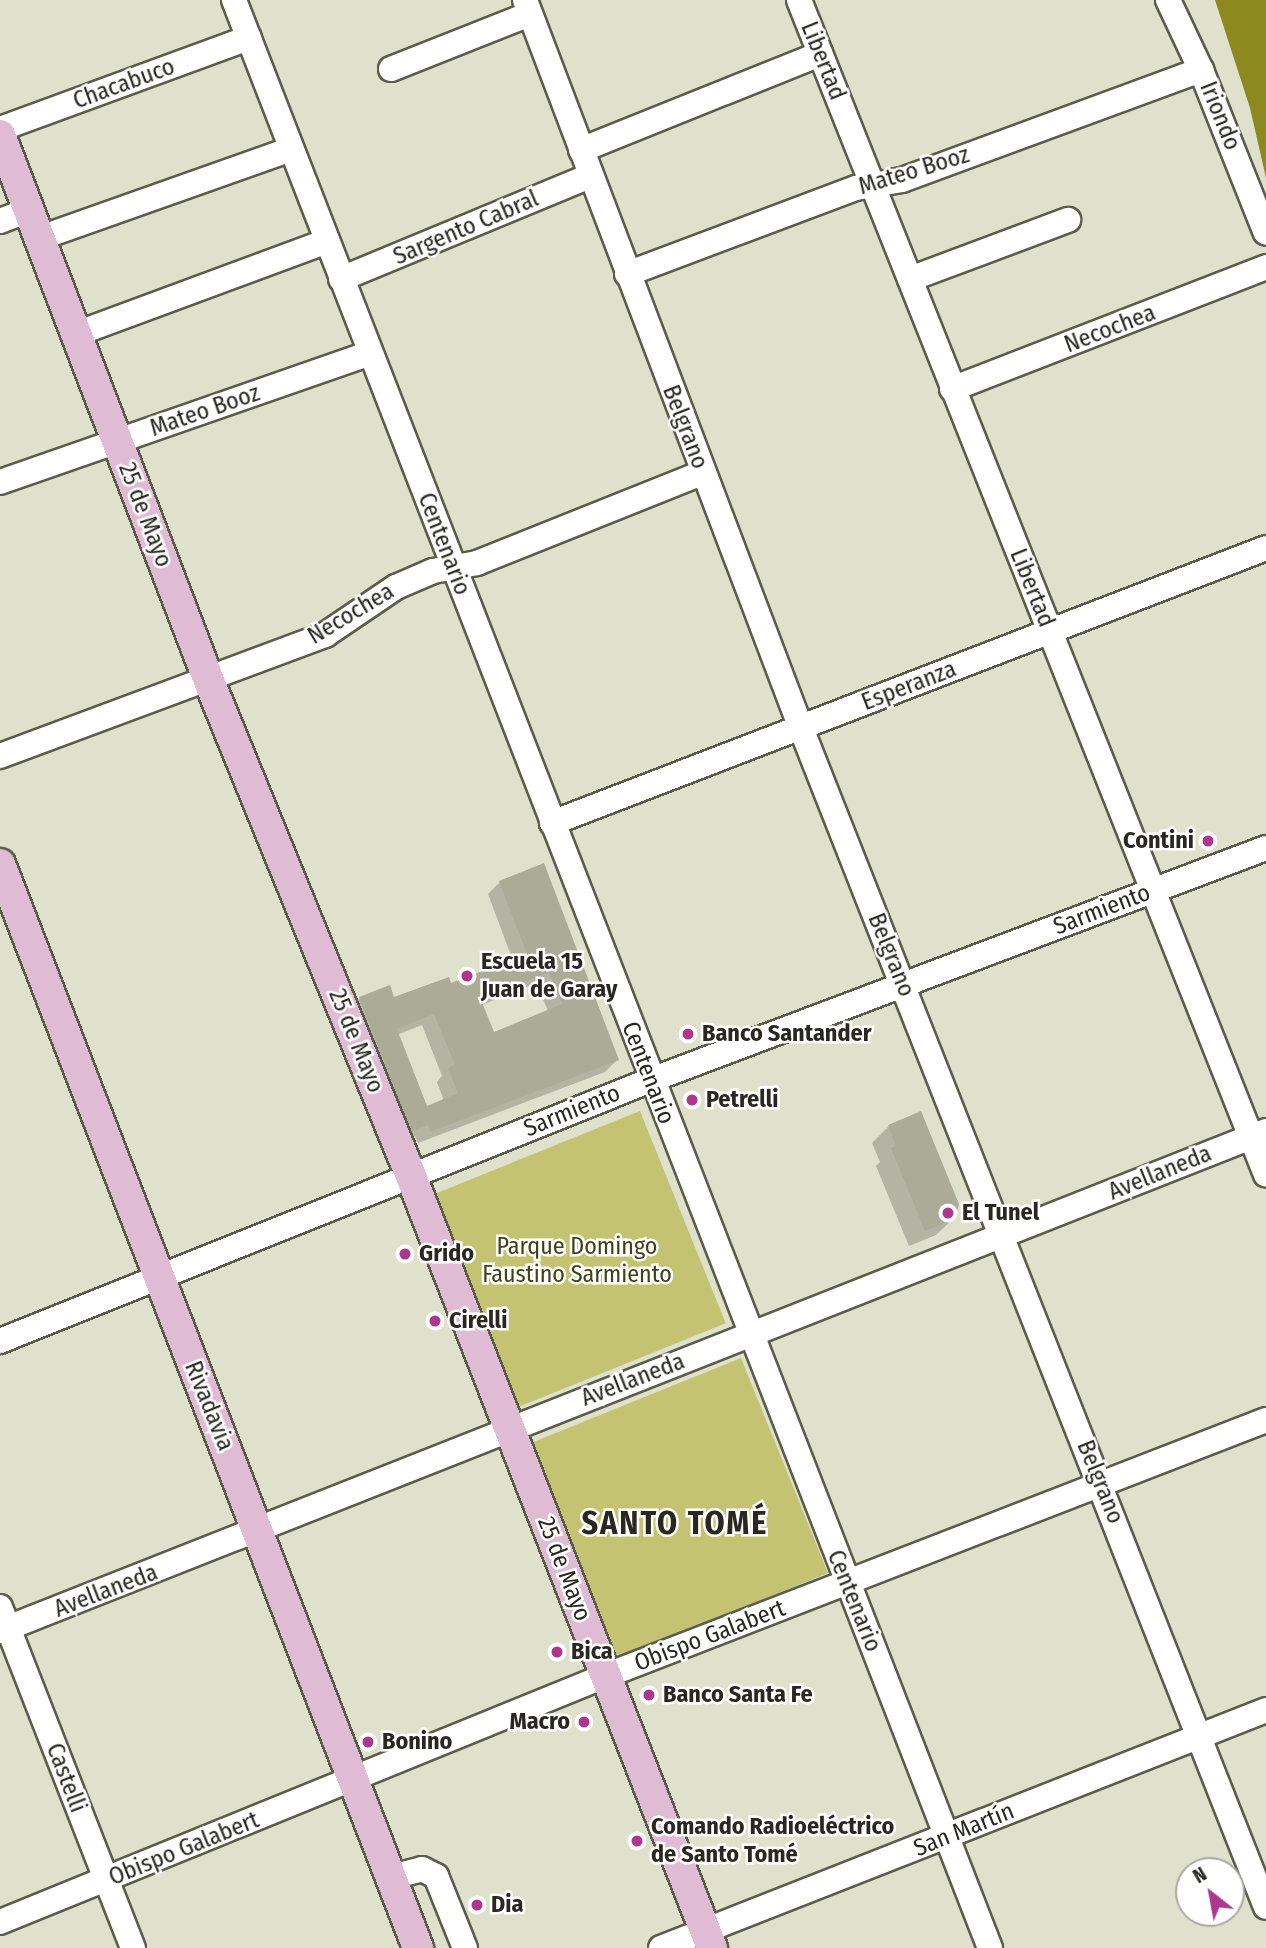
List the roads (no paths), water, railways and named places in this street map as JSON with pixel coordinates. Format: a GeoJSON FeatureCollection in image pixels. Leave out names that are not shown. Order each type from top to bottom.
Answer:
{"type":"FeatureCollection","features":[{"type":"Feature","properties":{"kind":"main road","name":"25 de Mayo"},"geometry":{"type":"LineString","coordinates":[[0,135],[209,681],[411,1176],[709,1939]]}},
{"type":"Feature","properties":{"kind":"main road","name":"Rivadavia"},"geometry":{"type":"LineString","coordinates":[[0,864],[418,1948]]}},
{"type":"Feature","properties":{"kind":"street","name":"Centenario"},"geometry":{"type":"LineString","coordinates":[[234,0],[990,1948]]}},
{"type":"Feature","properties":{"kind":"street","name":"Libertad"},"geometry":{"type":"LineString","coordinates":[[799,0],[1155,891],[1258,1134],[1266,1175]]}},
{"type":"Feature","properties":{"kind":"street","name":"Iriondo"},"geometry":{"type":"LineString","coordinates":[[1168,0],[1202,70],[1266,233]]}},
{"type":"Feature","properties":{"kind":"street"},"geometry":{"type":"LineString","coordinates":[[391,69],[528,7]]}},
{"type":"Feature","properties":{"kind":"street","name":"Belgrano"},"geometry":{"type":"LineString","coordinates":[[528,7],[801,728],[1266,1907]]}},
{"type":"Feature","properties":{"kind":"street","name":"Chacabuco"},"geometry":{"type":"LineString","coordinates":[[0,130],[249,38]]}},
{"type":"Feature","properties":{"kind":"street"},"geometry":{"type":"LineString","coordinates":[[580,150],[820,54]]}},
{"type":"Feature","properties":{"kind":"street","name":"Mateo Booz"},"geometry":{"type":"LineString","coordinates":[[627,274],[856,188],[874,188],[1202,70]]}},
{"type":"Feature","properties":{"kind":"street"},"geometry":{"type":"LineString","coordinates":[[40,238],[291,149]]}},
{"type":"Feature","properties":{"kind":"street","name":"Sargento Cabral"},"geometry":{"type":"LineString","coordinates":[[341,279],[590,176]]}},
{"type":"Feature","properties":{"kind":"street"},"geometry":{"type":"LineString","coordinates":[[0,221],[29,210]]}},
{"type":"Feature","properties":{"kind":"street"},"geometry":{"type":"LineString","coordinates":[[910,279],[1068,220]]}},
{"type":"Feature","properties":{"kind":"street"},"geometry":{"type":"LineString","coordinates":[[76,334],[327,241]]}},
{"type":"Feature","properties":{"kind":"street","name":"Necochea"},"geometry":{"type":"LineString","coordinates":[[952,388],[1266,267]]}},
{"type":"Feature","properties":{"kind":"street","name":"Mateo Booz"},"geometry":{"type":"LineString","coordinates":[[0,482],[370,353]]}},
{"type":"Feature","properties":{"kind":"street","name":"Necochea"},"geometry":{"type":"LineString","coordinates":[[0,756],[209,681],[325,635],[377,596],[433,571],[477,563],[702,472]]}},
{"type":"Feature","properties":{"kind":"street","name":"Esperanza"},"geometry":{"type":"LineString","coordinates":[[552,823],[1266,548]]}},
{"type":"Feature","properties":{"kind":"street","name":"Sarmiento"},"geometry":{"type":"LineString","coordinates":[[0,1341],[651,1080],[1266,848]]}},
{"type":"Feature","properties":{"kind":"street","name":"Avellaneda"},"geometry":{"type":"LineString","coordinates":[[3,1622],[259,1532],[509,1427],[1003,1237],[1258,1134]]}},
{"type":"Feature","properties":{"kind":"street","name":"Obispo Galabert"},"geometry":{"type":"LineString","coordinates":[[0,1922],[354,1781],[605,1676],[1266,1420]]}},
{"type":"Feature","properties":{"kind":"street","name":"Castelli"},"geometry":{"type":"LineString","coordinates":[[3,1622],[133,1948]]}},
{"type":"Feature","properties":{"kind":"street","name":"San Martín"},"geometry":{"type":"LineString","coordinates":[[661,1948],[709,1939],[948,1836],[1266,1710]]}},
{"type":"Feature","properties":{"kind":"street"},"geometry":{"type":"LineString","coordinates":[[391,1877],[422,1869],[436,1876],[465,1948]]}},
{"type":"Feature","properties":{"kind":"place","name":"Contini"},"geometry":{"type":"Point","coordinates":[1208,841]}},
{"type":"Feature","properties":{"kind":"place","name":"Escuela 15 Juan de Garay"},"geometry":{"type":"Point","coordinates":[467,976]}},
{"type":"Feature","properties":{"kind":"place","name":"Banco Santander"},"geometry":{"type":"Point","coordinates":[688,1034]}},
{"type":"Feature","properties":{"kind":"place","name":"Petrelli"},"geometry":{"type":"Point","coordinates":[692,1100]}},
{"type":"Feature","properties":{"kind":"place","name":"El Tunel"},"geometry":{"type":"Point","coordinates":[948,1213]}},
{"type":"Feature","properties":{"kind":"place","name":"Grido"},"geometry":{"type":"Point","coordinates":[405,1254]}},
{"type":"Feature","properties":{"kind":"place","name":"Cirelli"},"geometry":{"type":"Point","coordinates":[435,1321]}},
{"type":"Feature","properties":{"kind":"place","name":"Bica"},"geometry":{"type":"Point","coordinates":[557,1652]}},
{"type":"Feature","properties":{"kind":"place","name":"Banco Santa Fe"},"geometry":{"type":"Point","coordinates":[649,1695]}},
{"type":"Feature","properties":{"kind":"place","name":"Macro"},"geometry":{"type":"Point","coordinates":[584,1722]}},
{"type":"Feature","properties":{"kind":"place","name":"Bonino"},"geometry":{"type":"Point","coordinates":[368,1742]}},
{"type":"Feature","properties":{"kind":"place","name":"Comando Radioeléctrico de Santo Tomé"},"geometry":{"type":"Point","coordinates":[637,1841]}},
{"type":"Feature","properties":{"kind":"place","name":"Dia"},"geometry":{"type":"Point","coordinates":[477,1905]}},
{"type":"Feature","properties":{"kind":"district","name":"SANTO TOMÉ"},"geometry":{"type":"Point","coordinates":[675,1523]}},
{"type":"Feature","properties":{"kind":"park label","name":"Parque Domingo Faustino Sarmiento"},"geometry":{"type":"Point","coordinates":[577,1261]}}]}
